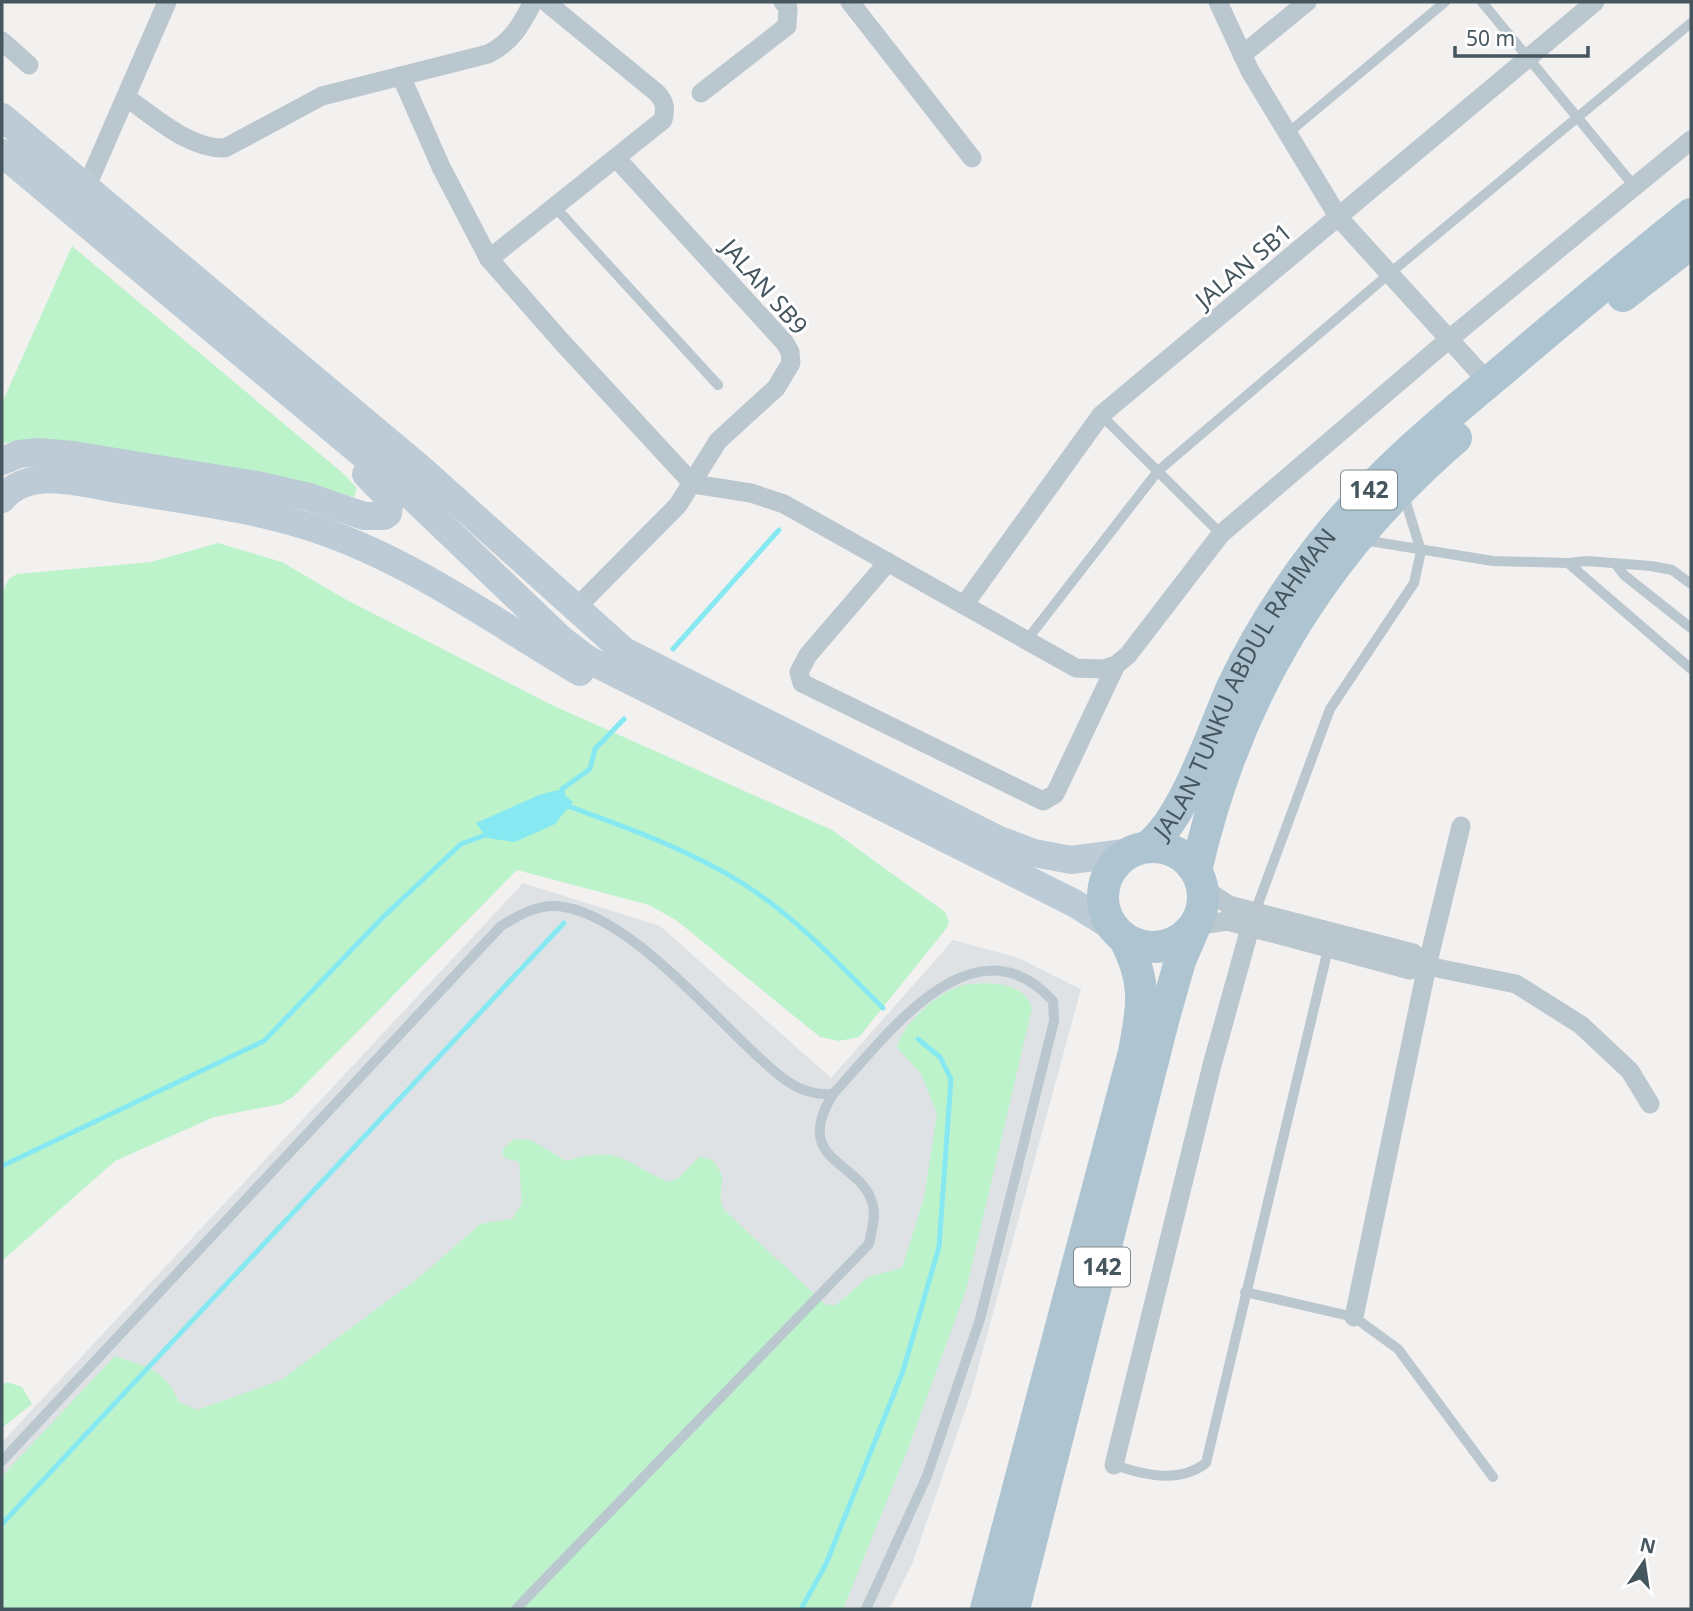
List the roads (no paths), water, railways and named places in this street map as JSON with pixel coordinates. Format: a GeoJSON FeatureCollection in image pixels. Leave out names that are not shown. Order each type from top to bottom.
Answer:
{"type":"FeatureCollection","features":[{"type":"Feature","properties":{"kind":"main road"},"geometry":{"type":"LineString","coordinates":[[2,117],[421,469],[575,609],[625,650],[997,839],[1034,853],[1071,860],[1139,849],[1175,852],[1198,878]]}},
{"type":"Feature","properties":{"kind":"main road"},"geometry":{"type":"LineString","coordinates":[[2,153],[404,489],[561,639],[587,659],[1074,903],[1139,945],[1162,946],[1184,937],[1195,926]]}},
{"type":"Feature","properties":{"kind":"main road","name":"JALAN TUNKU ABDUL RAHMAN"},"geometry":{"type":"LineString","coordinates":[[1139,849],[1170,820],[1189,787],[1234,684],[1287,590],[1320,546],[1372,486],[1488,382],[1691,214]]}},
{"type":"Feature","properties":{"kind":"main road"},"geometry":{"type":"LineString","coordinates":[[2,461],[19,454],[39,452],[73,455],[257,485],[375,518],[388,513],[390,499],[375,482],[192,327],[85,225]]}},
{"type":"Feature","properties":{"kind":"main road","name":"JALAN TUNKU ABDUL RAHMAN"},"geometry":{"type":"LineString","coordinates":[[1198,878],[1213,800],[1255,695],[1309,600],[1356,538],[1382,506],[1499,401],[1691,243]]}},
{"type":"Feature","properties":{"kind":"main road"},"geometry":{"type":"LineString","coordinates":[[2,499],[22,483],[42,480],[75,482],[260,514],[319,530],[418,575],[602,686],[705,735],[816,775]]}},
{"type":"Feature","properties":{"kind":"main road","name":"142"},"geometry":{"type":"LineString","coordinates":[[986,1609],[1134,1052],[1143,984],[1138,965],[1107,915],[1104,886],[1110,872],[1139,849]]}},
{"type":"Feature","properties":{"kind":"main road","name":"142"},"geometry":{"type":"LineString","coordinates":[[1014,1609],[1163,1021],[1180,961],[1202,907],[1198,878]]}},
{"type":"Feature","properties":{"kind":"street"},"geometry":{"type":"LineString","coordinates":[[86,188],[167,2]]}},
{"type":"Feature","properties":{"kind":"street"},"geometry":{"type":"LineString","coordinates":[[127,98],[192,141],[211,148],[225,148],[323,96],[488,54],[502,47],[516,32],[533,2]]}},
{"type":"Feature","properties":{"kind":"street"},"geometry":{"type":"LineString","coordinates":[[489,259],[663,120],[662,100],[545,2]]}},
{"type":"Feature","properties":{"kind":"street"},"geometry":{"type":"LineString","coordinates":[[701,93],[787,26],[788,8],[783,2]]}},
{"type":"Feature","properties":{"kind":"street"},"geometry":{"type":"LineString","coordinates":[[850,2],[971,158]]}},
{"type":"Feature","properties":{"kind":"street"},"geometry":{"type":"LineString","coordinates":[[1218,2],[1242,55],[1339,218],[1488,382]]}},
{"type":"Feature","properties":{"kind":"street"},"geometry":{"type":"LineString","coordinates":[[1242,55],[1307,2]]}},
{"type":"Feature","properties":{"kind":"street","name":"JALAN SB1"},"geometry":{"type":"LineString","coordinates":[[964,605],[1101,415],[1595,2]]}},
{"type":"Feature","properties":{"kind":"street"},"geometry":{"type":"LineString","coordinates":[[2,41],[29,65]]}},
{"type":"Feature","properties":{"kind":"street"},"geometry":{"type":"LineString","coordinates":[[401,76],[440,167],[489,259],[693,484],[732,488],[784,504],[1026,641],[1076,668],[1089,671],[1116,665],[1129,655],[1221,534],[1448,340],[1691,140]]}},
{"type":"Feature","properties":{"kind":"street","name":"JALAN SB9"},"geometry":{"type":"LineString","coordinates":[[617,159],[790,352],[786,375],[713,448],[693,484]]}},
{"type":"Feature","properties":{"kind":"street"},"geometry":{"type":"LineString","coordinates":[[575,609],[663,521],[693,484]]}},
{"type":"Feature","properties":{"kind":"street"},"geometry":{"type":"LineString","coordinates":[[888,562],[808,655],[799,672],[802,683],[1043,801],[1055,794],[1116,665]]}},
{"type":"Feature","properties":{"kind":"street"},"geometry":{"type":"LineString","coordinates":[[1354,1317],[1427,966],[1461,826]]}},
{"type":"Feature","properties":{"kind":"street"},"geometry":{"type":"LineString","coordinates":[[1198,878],[1229,905],[1253,920],[1328,949],[1410,970],[1427,966],[1516,984],[1581,1025],[1630,1071],[1650,1104]]}},
{"type":"Feature","properties":{"kind":"street"},"geometry":{"type":"LineString","coordinates":[[1114,1465],[1212,1065],[1253,920]]}},
{"type":"Feature","properties":{"kind":"street"},"geometry":{"type":"LineString","coordinates":[[1195,926],[1253,920],[1413,953],[1427,966]]}},
{"type":"Feature","properties":{"kind":"lane"},"geometry":{"type":"LineString","coordinates":[[1288,133],[1445,2]]}},
{"type":"Feature","properties":{"kind":"lane"},"geometry":{"type":"LineString","coordinates":[[1482,2],[1634,186]]}},
{"type":"Feature","properties":{"kind":"lane"},"geometry":{"type":"LineString","coordinates":[[1026,641],[1158,471],[1389,274],[1691,23]]}},
{"type":"Feature","properties":{"kind":"lane"},"geometry":{"type":"LineString","coordinates":[[555,207],[718,385]]}},
{"type":"Feature","properties":{"kind":"lane"},"geometry":{"type":"LineString","coordinates":[[1101,415],[1221,534]]}},
{"type":"Feature","properties":{"kind":"lane"},"geometry":{"type":"LineString","coordinates":[[1253,920],[1330,709],[1414,583],[1421,551],[1403,487]]}},
{"type":"Feature","properties":{"kind":"lane"},"geometry":{"type":"LineString","coordinates":[[1356,538],[1493,561],[1568,564],[1587,561],[1672,570],[1691,584]]}},
{"type":"Feature","properties":{"kind":"lane"},"geometry":{"type":"LineString","coordinates":[[1615,563],[1624,575],[1691,628]]}},
{"type":"Feature","properties":{"kind":"lane"},"geometry":{"type":"LineString","coordinates":[[1568,564],[1691,669]]}},
{"type":"Feature","properties":{"kind":"lane"},"geometry":{"type":"LineString","coordinates":[[2,1461],[501,926],[528,911],[553,906],[577,909],[602,920],[636,942],[782,1079],[815,1095],[832,1094]]}},
{"type":"Feature","properties":{"kind":"lane"},"geometry":{"type":"LineString","coordinates":[[1114,1465],[1151,1477],[1194,1472],[1206,1463],[1328,949]]}},
{"type":"Feature","properties":{"kind":"lane"},"geometry":{"type":"LineString","coordinates":[[516,1609],[869,1244],[874,1207],[867,1193],[820,1141],[819,1123],[832,1094],[921,1003],[958,976],[978,970],[998,970],[1039,986],[1053,1001],[1054,1021],[980,1319],[927,1476],[866,1609]]}},
{"type":"Feature","properties":{"kind":"lane"},"geometry":{"type":"LineString","coordinates":[[1245,1292],[1354,1317],[1398,1349],[1493,1477]]}},
{"type":"Feature","properties":{"kind":"water"},"geometry":{"type":"Polygon","coordinates":[[[558,790],[573,802],[555,824],[515,842],[487,838],[476,823],[539,795],[558,790]]]}},
{"type":"Feature","properties":{"kind":"waterway"},"geometry":{"type":"LineString","coordinates":[[673,649],[779,530]]}},
{"type":"Feature","properties":{"kind":"waterway"},"geometry":{"type":"LineString","coordinates":[[563,798],[562,789],[590,769],[595,749],[624,719]]}},
{"type":"Feature","properties":{"kind":"waterway"},"geometry":{"type":"LineString","coordinates":[[565,805],[678,849],[742,883],[798,926],[883,1008]]}},
{"type":"Feature","properties":{"kind":"waterway"},"geometry":{"type":"LineString","coordinates":[[2,1166],[264,1041],[383,917],[461,844],[488,834]]}},
{"type":"Feature","properties":{"kind":"waterway"},"geometry":{"type":"LineString","coordinates":[[2,1524],[564,923]]}},
{"type":"Feature","properties":{"kind":"waterway"},"geometry":{"type":"LineString","coordinates":[[801,1609],[826,1564],[903,1371],[939,1247],[951,1079],[940,1057],[918,1039]]}}]}
